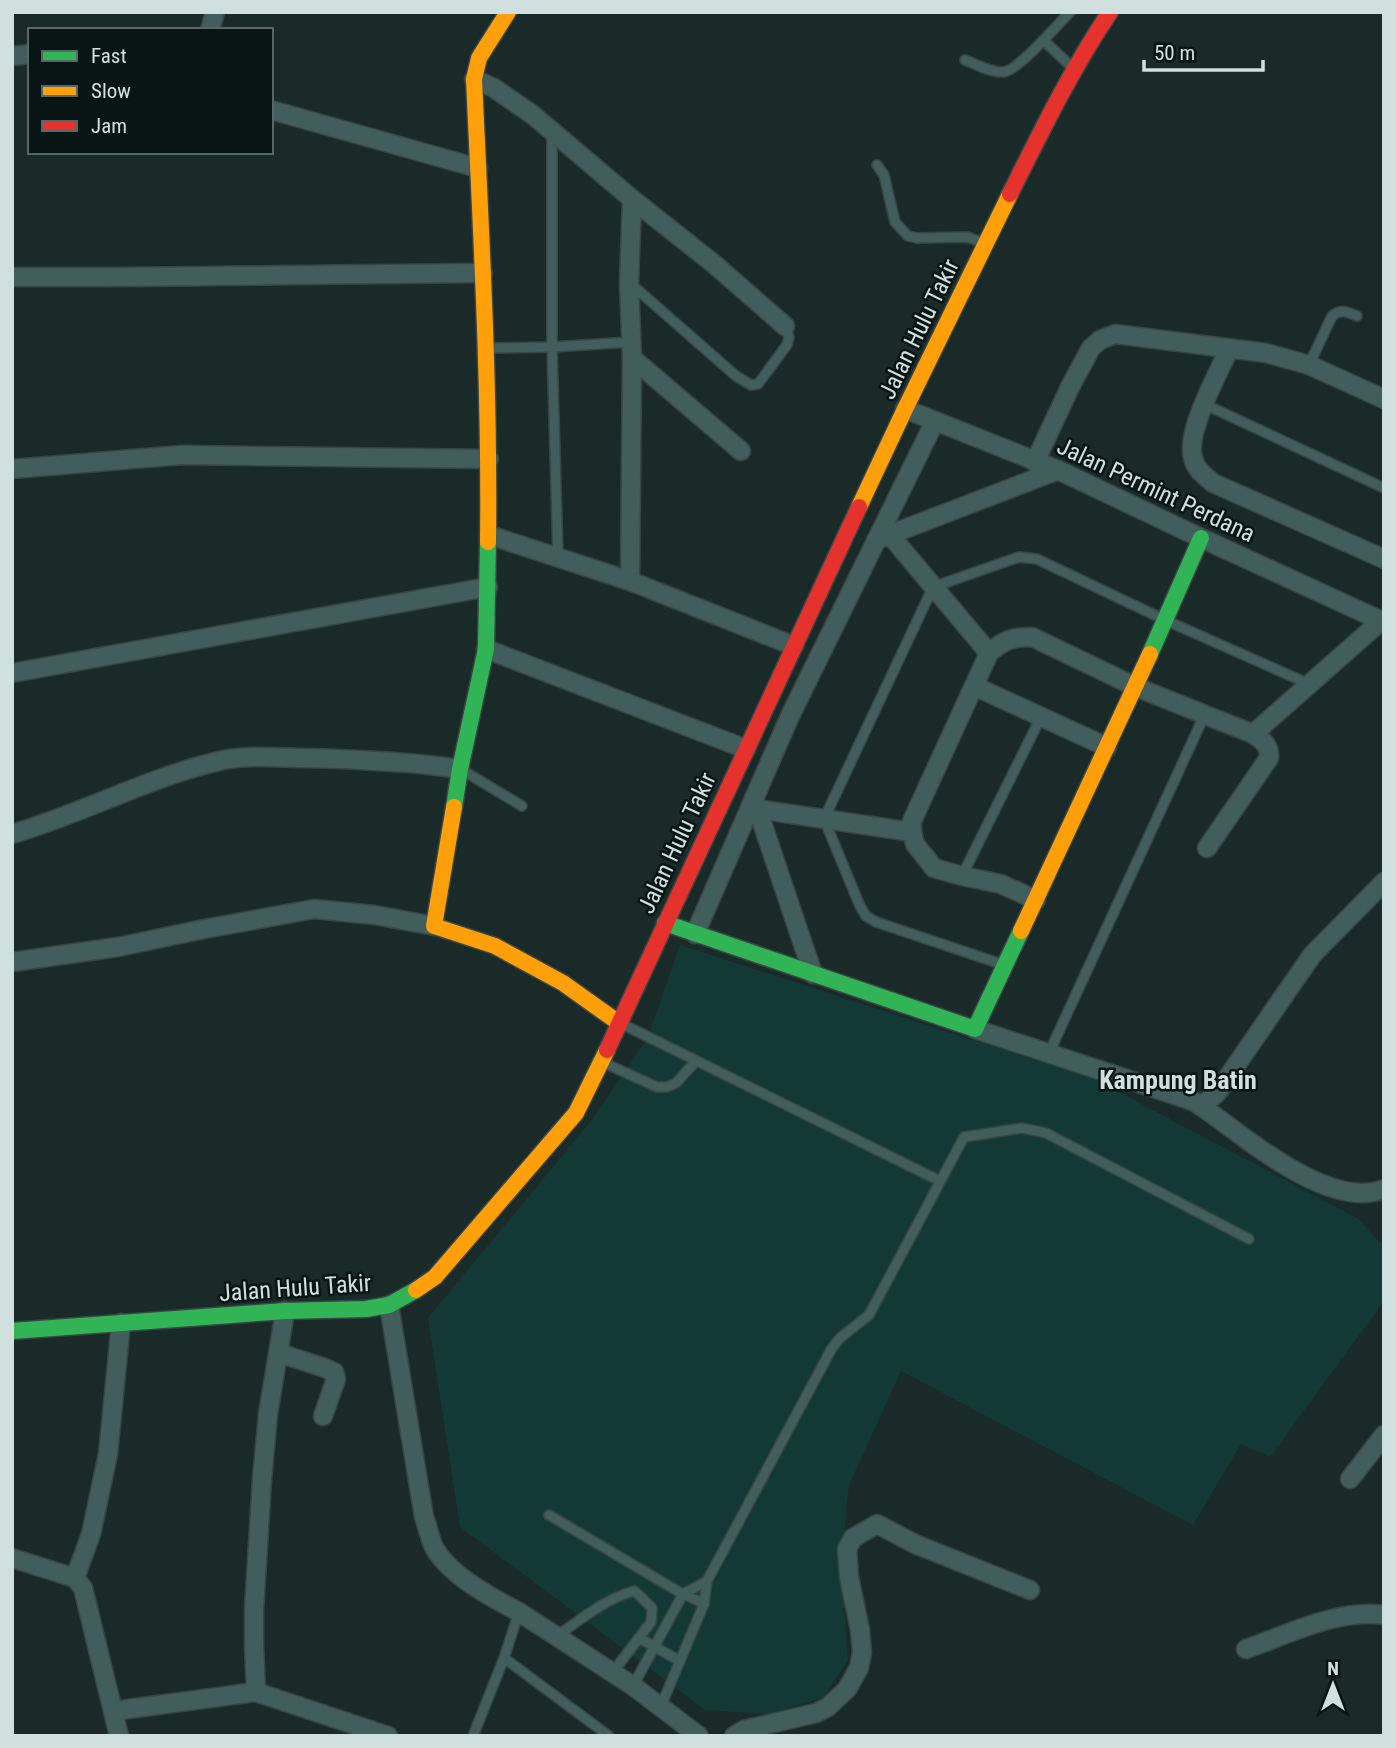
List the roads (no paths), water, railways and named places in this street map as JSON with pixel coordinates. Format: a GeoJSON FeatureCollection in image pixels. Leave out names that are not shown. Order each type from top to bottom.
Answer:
{"type":"FeatureCollection","features":[{"type":"Feature","properties":{"kind":"street"},"geometry":{"type":"LineString","coordinates":[[433,926],[460,769],[486,649],[489,459],[474,79],[479,58],[508,12]]}},
{"type":"Feature","properties":{"kind":"street","name":"Jalan Hulu Takir"},"geometry":{"type":"LineString","coordinates":[[12,1331],[285,1311],[366,1309],[389,1305],[435,1277],[576,1113],[905,409],[985,244],[1074,69],[1110,12]]}},
{"type":"Feature","properties":{"kind":"street"},"geometry":{"type":"LineString","coordinates":[[474,79],[494,88],[533,115],[785,326]]}},
{"type":"Feature","properties":{"kind":"street"},"geometry":{"type":"LineString","coordinates":[[273,111],[478,168]]}},
{"type":"Feature","properties":{"kind":"street"},"geometry":{"type":"LineString","coordinates":[[630,581],[629,283],[632,199]]}},
{"type":"Feature","properties":{"kind":"street"},"geometry":{"type":"LineString","coordinates":[[12,276],[483,274]]}},
{"type":"Feature","properties":{"kind":"street"},"geometry":{"type":"LineString","coordinates":[[1035,462],[1091,348],[1100,340],[1115,334],[1266,353],[1309,365],[1384,399]]}},
{"type":"Feature","properties":{"kind":"street"},"geometry":{"type":"LineString","coordinates":[[1229,349],[1191,440],[1192,456],[1198,471],[1213,483],[1384,559]]}},
{"type":"Feature","properties":{"kind":"street"},"geometry":{"type":"LineString","coordinates":[[631,350],[741,451]]}},
{"type":"Feature","properties":{"kind":"street","name":"Jalan Permint Perdana"},"geometry":{"type":"LineString","coordinates":[[905,409],[1058,470],[1382,621]]}},
{"type":"Feature","properties":{"kind":"street"},"geometry":{"type":"LineString","coordinates":[[695,934],[755,804],[790,716],[883,538],[934,421]]}},
{"type":"Feature","properties":{"kind":"street"},"geometry":{"type":"LineString","coordinates":[[12,469],[182,456],[489,459]]}},
{"type":"Feature","properties":{"kind":"street"},"geometry":{"type":"LineString","coordinates":[[883,538],[1058,470]]}},
{"type":"Feature","properties":{"kind":"street"},"geometry":{"type":"LineString","coordinates":[[489,535],[630,581],[794,646]]}},
{"type":"Feature","properties":{"kind":"street"},"geometry":{"type":"LineString","coordinates":[[883,538],[933,587],[989,653]]}},
{"type":"Feature","properties":{"kind":"street"},"geometry":{"type":"LineString","coordinates":[[975,1029],[1136,687],[1201,538]]}},
{"type":"Feature","properties":{"kind":"street"},"geometry":{"type":"LineString","coordinates":[[12,673],[488,587]]}},
{"type":"Feature","properties":{"kind":"street"},"geometry":{"type":"LineString","coordinates":[[1253,734],[1382,621]]}},
{"type":"Feature","properties":{"kind":"street"},"geometry":{"type":"LineString","coordinates":[[1036,900],[1001,884],[934,868],[915,844],[912,832],[912,821],[989,653],[1016,637],[1032,637],[1136,687],[1253,734],[1265,743],[1270,750],[1269,758],[1207,848]]}},
{"type":"Feature","properties":{"kind":"street"},"geometry":{"type":"LineString","coordinates":[[486,649],[746,749]]}},
{"type":"Feature","properties":{"kind":"street"},"geometry":{"type":"LineString","coordinates":[[974,686],[1107,747]]}},
{"type":"Feature","properties":{"kind":"street"},"geometry":{"type":"LineString","coordinates":[[12,834],[166,778],[215,762],[239,758],[364,759],[460,769]]}},
{"type":"Feature","properties":{"kind":"street"},"geometry":{"type":"LineString","coordinates":[[755,804],[824,819],[912,832]]}},
{"type":"Feature","properties":{"kind":"street"},"geometry":{"type":"LineString","coordinates":[[755,804],[813,974]]}},
{"type":"Feature","properties":{"kind":"street"},"geometry":{"type":"LineString","coordinates":[[1201,1106],[1217,1093],[1312,955],[1384,882]]}},
{"type":"Feature","properties":{"kind":"street"},"geometry":{"type":"LineString","coordinates":[[12,962],[118,947],[314,909],[375,915],[433,926],[495,946],[563,983],[619,1023]]}},
{"type":"Feature","properties":{"kind":"street"},"geometry":{"type":"LineString","coordinates":[[665,923],[1193,1101],[1282,1163],[1316,1183],[1351,1192],[1376,1192],[1384,1189]]}},
{"type":"Feature","properties":{"kind":"street"},"geometry":{"type":"LineString","coordinates":[[389,1305],[424,1517],[435,1549],[453,1570],[633,1685],[699,1736]]}},
{"type":"Feature","properties":{"kind":"street"},"geometry":{"type":"LineString","coordinates":[[256,1692],[254,1610],[262,1479],[268,1414],[285,1311]]}},
{"type":"Feature","properties":{"kind":"street"},"geometry":{"type":"LineString","coordinates":[[75,1577],[91,1534],[108,1454],[121,1323]]}},
{"type":"Feature","properties":{"kind":"street"},"geometry":{"type":"LineString","coordinates":[[279,1353],[334,1372],[336,1379],[323,1416]]}},
{"type":"Feature","properties":{"kind":"street"},"geometry":{"type":"LineString","coordinates":[[1350,1479],[1384,1435]]}},
{"type":"Feature","properties":{"kind":"street"},"geometry":{"type":"LineString","coordinates":[[734,1736],[744,1730],[816,1713],[828,1707],[847,1689],[859,1668],[862,1653],[847,1549],[853,1538],[877,1524],[915,1544],[1030,1590]]}},
{"type":"Feature","properties":{"kind":"street"},"geometry":{"type":"LineString","coordinates":[[12,1558],[75,1577],[83,1588],[119,1736]]}},
{"type":"Feature","properties":{"kind":"street"},"geometry":{"type":"LineString","coordinates":[[1246,1649],[1332,1618],[1384,1615]]}},
{"type":"Feature","properties":{"kind":"street"},"geometry":{"type":"LineString","coordinates":[[113,1711],[256,1692],[388,1736]]}},
{"type":"Feature","properties":{"kind":"lane"},"geometry":{"type":"LineString","coordinates":[[965,60],[1000,73],[1010,71],[1070,12]]}},
{"type":"Feature","properties":{"kind":"lane"},"geometry":{"type":"LineString","coordinates":[[1043,40],[1074,69]]}},
{"type":"Feature","properties":{"kind":"lane"},"geometry":{"type":"LineString","coordinates":[[552,131],[552,347],[558,558]]}},
{"type":"Feature","properties":{"kind":"lane"},"geometry":{"type":"LineString","coordinates":[[877,165],[884,175],[895,222],[908,236],[967,237],[985,244]]}},
{"type":"Feature","properties":{"kind":"lane"},"geometry":{"type":"LineString","coordinates":[[629,283],[736,376],[751,385],[758,384],[787,345],[789,337],[785,326]]}},
{"type":"Feature","properties":{"kind":"lane"},"geometry":{"type":"LineString","coordinates":[[1309,365],[1332,316],[1342,310],[1357,316]]}},
{"type":"Feature","properties":{"kind":"lane"},"geometry":{"type":"LineString","coordinates":[[485,348],[631,350]]}},
{"type":"Feature","properties":{"kind":"lane"},"geometry":{"type":"LineString","coordinates":[[1204,404],[1384,488]]}},
{"type":"Feature","properties":{"kind":"lane"},"geometry":{"type":"LineString","coordinates":[[1005,965],[876,922],[866,915],[824,819],[933,587],[1019,557],[1037,559],[1309,684]]}},
{"type":"Feature","properties":{"kind":"lane"},"geometry":{"type":"LineString","coordinates":[[1049,1053],[1205,714]]}},
{"type":"Feature","properties":{"kind":"lane"},"geometry":{"type":"LineString","coordinates":[[962,876],[1041,717]]}},
{"type":"Feature","properties":{"kind":"lane"},"geometry":{"type":"LineString","coordinates":[[460,769],[522,806]]}},
{"type":"Feature","properties":{"kind":"lane"},"geometry":{"type":"LineString","coordinates":[[619,1023],[940,1181]]}},
{"type":"Feature","properties":{"kind":"lane"},"geometry":{"type":"LineString","coordinates":[[601,1061],[657,1087],[667,1087],[676,1083],[696,1061]]}},
{"type":"Feature","properties":{"kind":"lane"},"geometry":{"type":"LineString","coordinates":[[661,1706],[704,1604],[707,1581],[832,1348],[840,1338],[869,1315],[964,1137],[1022,1128],[1046,1133],[1249,1239]]}},
{"type":"Feature","properties":{"kind":"lane"},"geometry":{"type":"LineString","coordinates":[[549,1515],[704,1604]]}},
{"type":"Feature","properties":{"kind":"lane"},"geometry":{"type":"LineString","coordinates":[[633,1685],[684,1594],[707,1581]]}},
{"type":"Feature","properties":{"kind":"lane"},"geometry":{"type":"LineString","coordinates":[[557,1636],[599,1607],[634,1591],[652,1608],[651,1622],[613,1672]]}},
{"type":"Feature","properties":{"kind":"lane"},"geometry":{"type":"LineString","coordinates":[[473,1736],[519,1612]]}},
{"type":"Feature","properties":{"kind":"lane"},"geometry":{"type":"LineString","coordinates":[[639,1638],[680,1661]]}},
{"type":"Feature","properties":{"kind":"lane"},"geometry":{"type":"LineString","coordinates":[[504,1658],[609,1736]]}},
{"type":"Feature","properties":{"kind":"district","name":"Kampung Batin"},"geometry":{"type":"Point","coordinates":[1178,1080]}}]}
